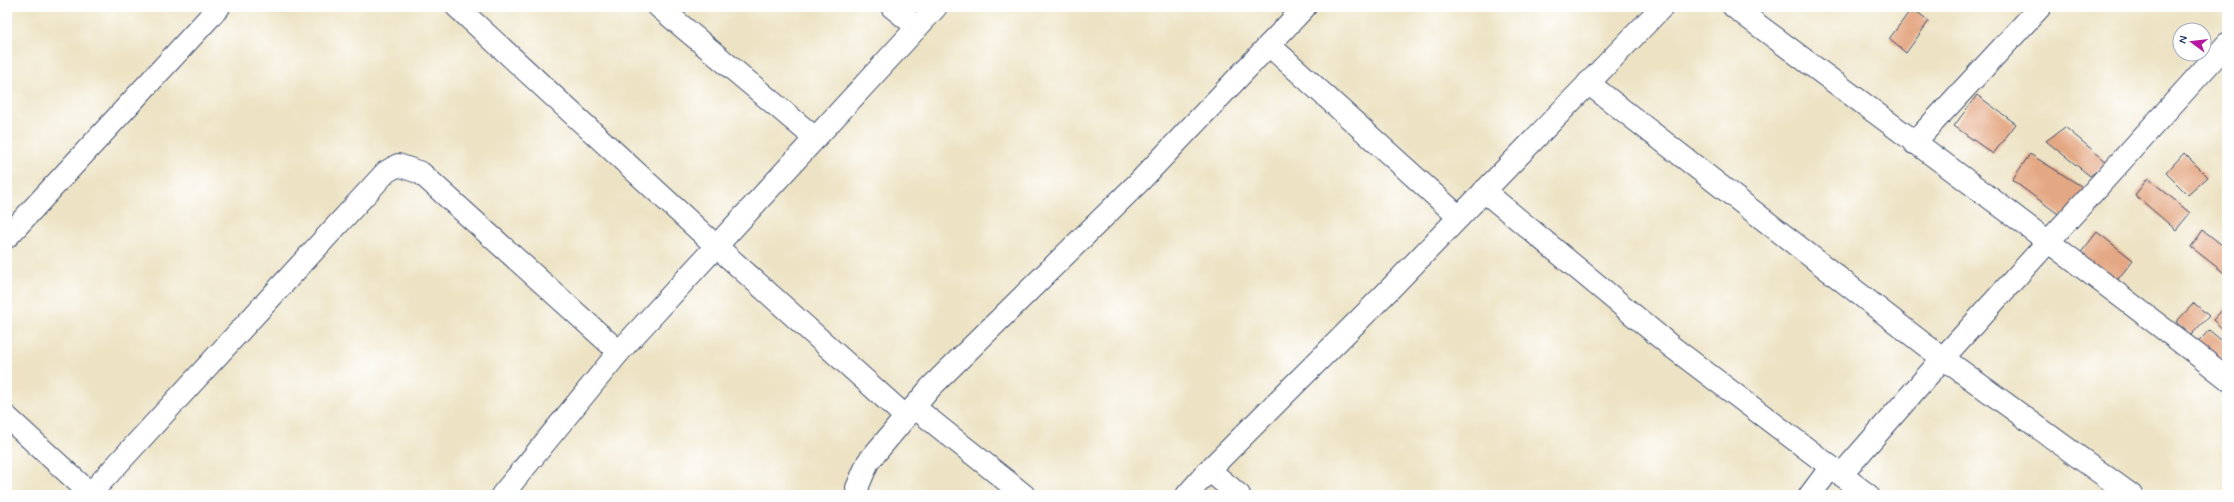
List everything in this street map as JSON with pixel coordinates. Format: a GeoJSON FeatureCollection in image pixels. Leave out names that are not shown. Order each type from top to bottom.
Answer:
{"type":"FeatureCollection","features":[{"type":"Feature","properties":{"kind":"street"},"geometry":{"type":"LineString","coordinates":[[7,237],[219,7]]}},
{"type":"Feature","properties":{"kind":"street"},"geometry":{"type":"LineString","coordinates":[[457,7],[716,246],[910,412],[1024,495]]}},
{"type":"Feature","properties":{"kind":"street"},"geometry":{"type":"LineString","coordinates":[[659,7],[815,138]]}},
{"type":"Feature","properties":{"kind":"street"},"geometry":{"type":"LineString","coordinates":[[892,7],[917,27]]}},
{"type":"Feature","properties":{"kind":"street"},"geometry":{"type":"LineString","coordinates":[[502,495],[619,352],[936,7]]}},
{"type":"Feature","properties":{"kind":"street"},"geometry":{"type":"LineString","coordinates":[[859,495],[857,488],[868,462],[932,387],[1139,182],[1305,7]]}},
{"type":"Feature","properties":{"kind":"street"},"geometry":{"type":"LineString","coordinates":[[1187,495],[1208,470],[1459,217],[1662,7]]}},
{"type":"Feature","properties":{"kind":"street"},"geometry":{"type":"LineString","coordinates":[[1734,7],[1914,143],[2119,294],[2227,378]]}},
{"type":"Feature","properties":{"kind":"street"},"geometry":{"type":"LineString","coordinates":[[1914,143],[2040,7]]}},
{"type":"Feature","properties":{"kind":"street"},"geometry":{"type":"LineString","coordinates":[[1810,495],[1836,471],[1943,358],[2227,44]]}},
{"type":"Feature","properties":{"kind":"street"},"geometry":{"type":"LineString","coordinates":[[1269,46],[1459,217]]}},
{"type":"Feature","properties":{"kind":"street"},"geometry":{"type":"LineString","coordinates":[[1588,83],[1943,358],[2132,495]]}},
{"type":"Feature","properties":{"kind":"street"},"geometry":{"type":"LineString","coordinates":[[7,418],[91,494],[386,172],[398,165],[421,173],[619,352]]}},
{"type":"Feature","properties":{"kind":"street"},"geometry":{"type":"LineString","coordinates":[[1484,191],[1672,347],[1868,495]]}},
{"type":"Feature","properties":{"kind":"street"},"geometry":{"type":"LineString","coordinates":[[1208,470],[1239,495]]}},
{"type":"Feature","properties":{"kind":"building"},"geometry":{"type":"Polygon","coordinates":[[[1912,8],[1929,21],[1906,53],[1889,39],[1912,8]]]}},
{"type":"Feature","properties":{"kind":"building"},"geometry":{"type":"Polygon","coordinates":[[[1977,95],[2016,124],[1993,154],[1954,126],[1977,95]]]}},
{"type":"Feature","properties":{"kind":"building"},"geometry":{"type":"Polygon","coordinates":[[[2065,127],[2108,163],[2090,176],[2046,141],[2065,127]]]}},
{"type":"Feature","properties":{"kind":"building"},"geometry":{"type":"Polygon","coordinates":[[[2184,153],[2208,177],[2188,195],[2166,173],[2184,153]]]}},
{"type":"Feature","properties":{"kind":"building"},"geometry":{"type":"Polygon","coordinates":[[[2030,154],[2089,191],[2065,219],[2012,180],[2030,154]]]}},
{"type":"Feature","properties":{"kind":"building"},"geometry":{"type":"Polygon","coordinates":[[[2148,178],[2190,213],[2176,230],[2135,195],[2148,178]]]}},
{"type":"Feature","properties":{"kind":"building"},"geometry":{"type":"Polygon","coordinates":[[[2203,230],[2227,249],[2227,275],[2191,247],[2203,230]]]}},
{"type":"Feature","properties":{"kind":"building"},"geometry":{"type":"Polygon","coordinates":[[[2097,232],[2133,260],[2115,283],[2079,255],[2097,232]]]}},
{"type":"Feature","properties":{"kind":"building"},"geometry":{"type":"Polygon","coordinates":[[[2194,303],[2209,316],[2191,335],[2176,322],[2194,303]]]}},
{"type":"Feature","properties":{"kind":"building"},"geometry":{"type":"Polygon","coordinates":[[[2227,305],[2227,333],[2213,320],[2227,305]]]}},
{"type":"Feature","properties":{"kind":"building"},"geometry":{"type":"Polygon","coordinates":[[[2209,330],[2227,345],[2227,363],[2222,369],[2195,346],[2209,330]]]}}]}
